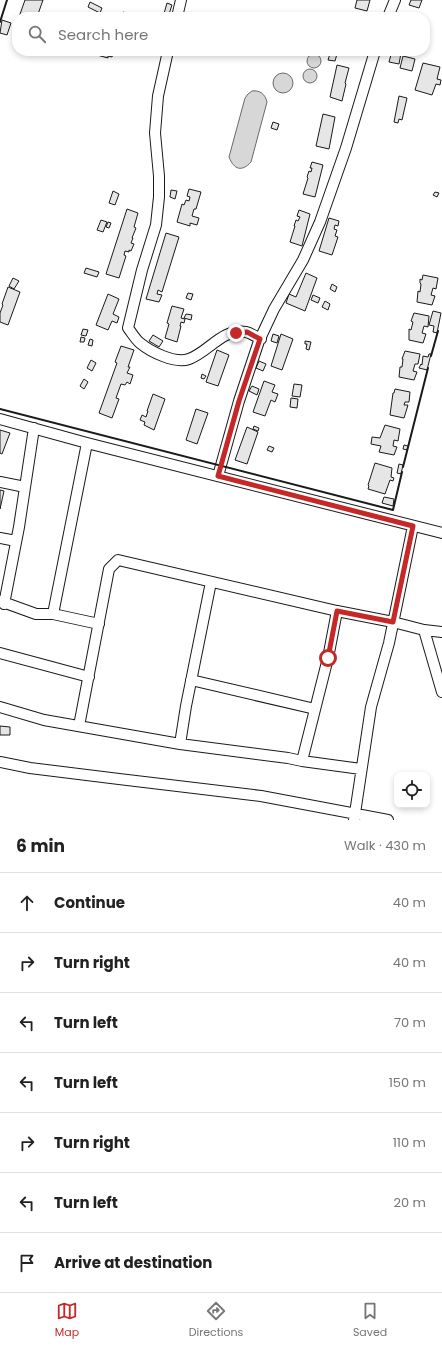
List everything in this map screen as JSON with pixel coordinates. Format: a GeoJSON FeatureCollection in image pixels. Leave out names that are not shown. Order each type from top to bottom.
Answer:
{"type":"FeatureCollection","features":[{"type":"Feature","properties":{"kind":"street"},"geometry":{"type":"LineString","coordinates":[[178,12],[181,0]]}},
{"type":"Feature","properties":{"kind":"street"},"geometry":{"type":"LineString","coordinates":[[390,12],[395,0]]}},
{"type":"Feature","properties":{"kind":"street"},"geometry":{"type":"LineString","coordinates":[[167,56],[158,96],[155,133],[159,176],[159,197],[156,225],[142,270],[128,328],[138,342],[159,355],[172,359],[188,360],[221,337],[236,333],[247,332],[260,339]]}},
{"type":"Feature","properties":{"kind":"street"},"geometry":{"type":"LineString","coordinates":[[218,476],[239,401],[260,339],[274,309],[303,260],[320,222],[346,148],[374,56]]}},
{"type":"Feature","properties":{"kind":"street"},"geometry":{"type":"LineString","coordinates":[[0,419],[87,443],[442,533]]}},
{"type":"Feature","properties":{"kind":"street"},"geometry":{"type":"LineString","coordinates":[[34,428],[16,541],[2,602],[36,614],[53,614],[98,624]]}},
{"type":"Feature","properties":{"kind":"street"},"geometry":{"type":"LineString","coordinates":[[53,614],[87,443]]}},
{"type":"Feature","properties":{"kind":"street"},"geometry":{"type":"LineString","coordinates":[[0,482],[25,487]]}},
{"type":"Feature","properties":{"kind":"street"},"geometry":{"type":"LineString","coordinates":[[354,817],[371,707],[393,622],[413,526]]}},
{"type":"Feature","properties":{"kind":"street"},"geometry":{"type":"LineString","coordinates":[[0,538],[16,541]]}},
{"type":"Feature","properties":{"kind":"street"},"geometry":{"type":"LineString","coordinates":[[79,726],[109,569],[118,560],[337,611],[393,622],[424,630],[442,632]]}},
{"type":"Feature","properties":{"kind":"street"},"geometry":{"type":"LineString","coordinates":[[180,744],[191,680],[211,582]]}},
{"type":"Feature","properties":{"kind":"street"},"geometry":{"type":"LineString","coordinates":[[302,761],[328,658],[337,611]]}},
{"type":"Feature","properties":{"kind":"street"},"geometry":{"type":"LineString","coordinates":[[424,630],[442,692]]}},
{"type":"Feature","properties":{"kind":"street"},"geometry":{"type":"LineString","coordinates":[[0,653],[89,676]]}},
{"type":"Feature","properties":{"kind":"street"},"geometry":{"type":"LineString","coordinates":[[191,680],[315,709]]}},
{"type":"Feature","properties":{"kind":"street"},"geometry":{"type":"LineString","coordinates":[[0,707],[44,720],[180,744],[361,769]]}},
{"type":"Feature","properties":{"kind":"street"},"geometry":{"type":"LineString","coordinates":[[0,762],[30,768],[261,796],[354,817],[388,820]]}},
{"type":"Feature","properties":{"kind":"shaded area"},"geometry":{"type":"Polygon","coordinates":[[[309,56],[319,56],[321,61],[319,66],[314,68],[309,66],[307,61],[309,56]]]}},
{"type":"Feature","properties":{"kind":"shaded area"},"geometry":{"type":"Polygon","coordinates":[[[310,69],[315,71],[317,76],[315,81],[310,83],[305,81],[303,76],[305,71],[310,69]]]}},
{"type":"Feature","properties":{"kind":"shaded area"},"geometry":{"type":"Polygon","coordinates":[[[283,73],[290,76],[293,83],[290,90],[283,93],[276,90],[273,83],[276,76],[283,73]]]}},
{"type":"Feature","properties":{"kind":"shaded area"},"geometry":{"type":"Polygon","coordinates":[[[252,91],[262,93],[267,102],[251,162],[244,167],[238,168],[233,165],[229,157],[245,98],[252,91]]]}},
{"type":"Feature","properties":{"kind":"building"},"geometry":{"type":"Polygon","coordinates":[[[25,0],[43,0],[39,12],[21,12],[25,0]]]}},
{"type":"Feature","properties":{"kind":"building"},"geometry":{"type":"Polygon","coordinates":[[[357,0],[370,0],[367,11],[355,8],[357,0]]]}},
{"type":"Feature","properties":{"kind":"building"},"geometry":{"type":"Polygon","coordinates":[[[411,0],[422,0],[419,8],[409,5],[411,0]]]}},
{"type":"Feature","properties":{"kind":"building"},"geometry":{"type":"Polygon","coordinates":[[[90,2],[102,8],[100,12],[98,12],[88,7],[90,2]]]}},
{"type":"Feature","properties":{"kind":"building"},"geometry":{"type":"Polygon","coordinates":[[[167,3],[172,5],[170,12],[164,12],[167,3]]]}},
{"type":"Feature","properties":{"kind":"building"},"geometry":{"type":"Polygon","coordinates":[[[2,20],[11,23],[7,35],[0,33],[2,20]]]}},
{"type":"Feature","properties":{"kind":"building"},"geometry":{"type":"Polygon","coordinates":[[[329,56],[336,56],[335,61],[328,60],[329,56]]]}},
{"type":"Feature","properties":{"kind":"building"},"geometry":{"type":"Polygon","coordinates":[[[391,56],[400,56],[399,64],[389,62],[391,56]]]}},
{"type":"Feature","properties":{"kind":"building"},"geometry":{"type":"Polygon","coordinates":[[[403,56],[415,59],[412,71],[400,68],[403,56]]]}},
{"type":"Feature","properties":{"kind":"building"},"geometry":{"type":"Polygon","coordinates":[[[423,63],[440,67],[437,79],[441,80],[440,85],[436,84],[432,95],[415,90],[423,63]]]}},
{"type":"Feature","properties":{"kind":"building"},"geometry":{"type":"Polygon","coordinates":[[[337,65],[349,68],[342,101],[330,97],[337,65]]]}},
{"type":"Feature","properties":{"kind":"building"},"geometry":{"type":"Polygon","coordinates":[[[399,96],[407,98],[402,120],[399,119],[398,123],[394,122],[399,96]]]}},
{"type":"Feature","properties":{"kind":"building"},"geometry":{"type":"Polygon","coordinates":[[[323,114],[335,117],[329,149],[316,146],[323,114]]]}},
{"type":"Feature","properties":{"kind":"building"},"geometry":{"type":"Polygon","coordinates":[[[273,122],[279,124],[277,130],[271,128],[273,122]]]}},
{"type":"Feature","properties":{"kind":"building"},"geometry":{"type":"Polygon","coordinates":[[[312,162],[323,165],[315,197],[303,194],[309,171],[311,172],[312,168],[310,168],[312,162]]]}},
{"type":"Feature","properties":{"kind":"building"},"geometry":{"type":"Polygon","coordinates":[[[189,189],[201,192],[196,209],[194,209],[192,216],[199,218],[197,225],[190,223],[190,226],[177,222],[182,204],[184,205],[186,200],[189,201],[190,197],[187,196],[189,189]]]}},
{"type":"Feature","properties":{"kind":"building"},"geometry":{"type":"Polygon","coordinates":[[[171,190],[177,191],[175,199],[170,197],[171,190]]]}},
{"type":"Feature","properties":{"kind":"building"},"geometry":{"type":"Polygon","coordinates":[[[113,191],[119,194],[115,205],[109,203],[113,191]]]}},
{"type":"Feature","properties":{"kind":"building"},"geometry":{"type":"Polygon","coordinates":[[[435,192],[439,193],[437,197],[433,195],[435,192]]]}},
{"type":"Feature","properties":{"kind":"building"},"geometry":{"type":"Polygon","coordinates":[[[127,209],[138,213],[134,227],[136,228],[131,243],[134,244],[131,251],[125,251],[124,255],[126,256],[119,278],[106,274],[127,209]]]}},
{"type":"Feature","properties":{"kind":"building"},"geometry":{"type":"Polygon","coordinates":[[[299,210],[310,214],[302,246],[290,242],[296,220],[298,221],[300,217],[297,216],[299,210]]]}},
{"type":"Feature","properties":{"kind":"building"},"geometry":{"type":"Polygon","coordinates":[[[329,218],[339,221],[338,226],[335,225],[334,229],[337,230],[335,236],[338,237],[332,255],[319,251],[329,218]]]}},
{"type":"Feature","properties":{"kind":"building"},"geometry":{"type":"Polygon","coordinates":[[[101,220],[107,222],[103,232],[97,230],[101,220]]]}},
{"type":"Feature","properties":{"kind":"building"},"geometry":{"type":"Polygon","coordinates":[[[108,222],[111,223],[109,228],[106,227],[108,222]]]}},
{"type":"Feature","properties":{"kind":"building"},"geometry":{"type":"Polygon","coordinates":[[[166,233],[179,237],[162,292],[158,290],[157,294],[162,295],[159,302],[146,299],[166,233]]]}},
{"type":"Feature","properties":{"kind":"building"},"geometry":{"type":"Polygon","coordinates":[[[86,268],[99,272],[97,277],[84,273],[86,268]]]}},
{"type":"Feature","properties":{"kind":"building"},"geometry":{"type":"Polygon","coordinates":[[[306,273],[317,278],[305,311],[286,303],[289,294],[296,297],[306,273]]]}},
{"type":"Feature","properties":{"kind":"building"},"geometry":{"type":"Polygon","coordinates":[[[423,275],[438,278],[436,289],[433,288],[431,295],[435,296],[432,305],[417,302],[418,291],[420,292],[420,279],[422,280],[423,275]]]}},
{"type":"Feature","properties":{"kind":"building"},"geometry":{"type":"Polygon","coordinates":[[[13,278],[19,281],[14,289],[9,286],[13,278]]]}},
{"type":"Feature","properties":{"kind":"building"},"geometry":{"type":"Polygon","coordinates":[[[332,284],[337,287],[335,292],[330,289],[332,284]]]}},
{"type":"Feature","properties":{"kind":"building"},"geometry":{"type":"Polygon","coordinates":[[[8,287],[20,292],[8,325],[0,322],[0,313],[8,287]]]}},
{"type":"Feature","properties":{"kind":"building"},"geometry":{"type":"Polygon","coordinates":[[[188,293],[193,294],[191,300],[186,298],[188,293]]]}},
{"type":"Feature","properties":{"kind":"building"},"geometry":{"type":"Polygon","coordinates":[[[108,294],[119,299],[113,314],[119,317],[117,323],[112,321],[108,330],[96,325],[108,294]]]}},
{"type":"Feature","properties":{"kind":"building"},"geometry":{"type":"Polygon","coordinates":[[[313,295],[320,298],[318,303],[311,300],[313,295]]]}},
{"type":"Feature","properties":{"kind":"building"},"geometry":{"type":"Polygon","coordinates":[[[325,301],[330,304],[328,310],[322,307],[325,301]]]}},
{"type":"Feature","properties":{"kind":"building"},"geometry":{"type":"Polygon","coordinates":[[[172,306],[184,309],[181,318],[185,319],[184,323],[181,322],[177,342],[165,338],[169,324],[167,323],[172,306]]]}},
{"type":"Feature","properties":{"kind":"building"},"geometry":{"type":"Polygon","coordinates":[[[433,311],[441,313],[437,333],[433,332],[434,326],[429,325],[433,311]]]}},
{"type":"Feature","properties":{"kind":"building"},"geometry":{"type":"Polygon","coordinates":[[[414,313],[429,316],[428,327],[424,326],[422,333],[426,334],[423,343],[409,340],[409,329],[411,330],[413,322],[411,321],[414,313]]]}},
{"type":"Feature","properties":{"kind":"building"},"geometry":{"type":"Polygon","coordinates":[[[186,314],[192,315],[191,320],[184,318],[186,314]]]}},
{"type":"Feature","properties":{"kind":"building"},"geometry":{"type":"Polygon","coordinates":[[[83,329],[88,330],[86,336],[81,335],[83,329]]]}},
{"type":"Feature","properties":{"kind":"building"},"geometry":{"type":"Polygon","coordinates":[[[273,334],[279,336],[277,343],[271,341],[273,334]]]}},
{"type":"Feature","properties":{"kind":"building"},"geometry":{"type":"Polygon","coordinates":[[[281,334],[293,339],[282,370],[271,366],[281,334]]]}},
{"type":"Feature","properties":{"kind":"building"},"geometry":{"type":"Polygon","coordinates":[[[153,335],[163,341],[159,347],[149,341],[153,335]]]}},
{"type":"Feature","properties":{"kind":"building"},"geometry":{"type":"Polygon","coordinates":[[[81,337],[85,338],[84,342],[80,342],[81,337]]]}},
{"type":"Feature","properties":{"kind":"building"},"geometry":{"type":"Polygon","coordinates":[[[90,339],[93,340],[92,346],[88,345],[90,339]]]}},
{"type":"Feature","properties":{"kind":"building"},"geometry":{"type":"Polygon","coordinates":[[[305,341],[311,342],[309,350],[306,349],[307,344],[305,344],[305,341]]]}},
{"type":"Feature","properties":{"kind":"building"},"geometry":{"type":"Polygon","coordinates":[[[121,346],[134,350],[127,373],[133,375],[130,384],[127,382],[125,385],[121,384],[116,398],[119,399],[112,418],[99,413],[117,363],[115,362],[121,346]]]}},
{"type":"Feature","properties":{"kind":"building"},"geometry":{"type":"Polygon","coordinates":[[[217,350],[229,355],[218,386],[206,382],[217,350]]]}},
{"type":"Feature","properties":{"kind":"building"},"geometry":{"type":"Polygon","coordinates":[[[405,351],[420,354],[418,364],[415,364],[413,371],[417,372],[414,380],[399,377],[400,367],[402,367],[402,359],[405,351]]]}},
{"type":"Feature","properties":{"kind":"building"},"geometry":{"type":"Polygon","coordinates":[[[429,354],[431,354],[427,370],[419,368],[421,364],[422,365],[423,356],[428,357],[429,354]]]}},
{"type":"Feature","properties":{"kind":"building"},"geometry":{"type":"Polygon","coordinates":[[[91,360],[96,363],[92,371],[87,368],[91,360]]]}},
{"type":"Feature","properties":{"kind":"building"},"geometry":{"type":"Polygon","coordinates":[[[259,361],[266,364],[263,371],[256,368],[259,361]]]}},
{"type":"Feature","properties":{"kind":"building"},"geometry":{"type":"Polygon","coordinates":[[[202,374],[206,376],[204,379],[201,378],[202,374]]]}},
{"type":"Feature","properties":{"kind":"building"},"geometry":{"type":"Polygon","coordinates":[[[84,379],[88,382],[84,389],[80,386],[84,379]]]}},
{"type":"Feature","properties":{"kind":"building"},"geometry":{"type":"Polygon","coordinates":[[[264,381],[275,385],[272,392],[278,394],[275,402],[271,400],[265,416],[253,412],[264,381]]]}},
{"type":"Feature","properties":{"kind":"building"},"geometry":{"type":"Polygon","coordinates":[[[294,384],[302,385],[300,397],[292,396],[294,384]]]}},
{"type":"Feature","properties":{"kind":"building"},"geometry":{"type":"Polygon","coordinates":[[[252,386],[259,389],[257,395],[249,391],[252,386]]]}},
{"type":"Feature","properties":{"kind":"building"},"geometry":{"type":"Polygon","coordinates":[[[395,389],[410,392],[409,402],[405,402],[404,405],[408,405],[404,418],[390,415],[393,393],[395,389]]]}},
{"type":"Feature","properties":{"kind":"building"},"geometry":{"type":"Polygon","coordinates":[[[153,394],[165,399],[154,430],[144,425],[145,422],[140,420],[142,415],[146,417],[153,394]]]}},
{"type":"Feature","properties":{"kind":"building"},"geometry":{"type":"Polygon","coordinates":[[[291,398],[298,399],[297,408],[290,407],[291,398]]]}},
{"type":"Feature","properties":{"kind":"building"},"geometry":{"type":"Polygon","coordinates":[[[196,409],[208,413],[197,444],[186,440],[196,409]]]}},
{"type":"Feature","properties":{"kind":"building"},"geometry":{"type":"Polygon","coordinates":[[[385,425],[400,429],[398,441],[394,440],[393,446],[397,447],[394,455],[379,452],[381,446],[371,444],[372,437],[380,438],[385,425]]]}},
{"type":"Feature","properties":{"kind":"building"},"geometry":{"type":"Polygon","coordinates":[[[254,426],[259,428],[258,431],[253,429],[254,426]]]}},
{"type":"Feature","properties":{"kind":"building"},"geometry":{"type":"Polygon","coordinates":[[[247,427],[258,432],[247,464],[235,460],[247,427]]]}},
{"type":"Feature","properties":{"kind":"building"},"geometry":{"type":"Polygon","coordinates":[[[0,430],[10,433],[2,454],[0,453],[0,430]]]}},
{"type":"Feature","properties":{"kind":"building"},"geometry":{"type":"Polygon","coordinates":[[[404,445],[408,446],[407,450],[403,449],[404,445]]]}},
{"type":"Feature","properties":{"kind":"building"},"geometry":{"type":"Polygon","coordinates":[[[269,446],[274,448],[272,452],[267,450],[269,446]]]}},
{"type":"Feature","properties":{"kind":"building"},"geometry":{"type":"Polygon","coordinates":[[[375,463],[392,468],[391,477],[394,478],[393,481],[390,480],[385,494],[368,489],[375,463]]]}},
{"type":"Feature","properties":{"kind":"building"},"geometry":{"type":"Polygon","coordinates":[[[399,464],[403,465],[401,474],[397,473],[399,464]]]}},
{"type":"Feature","properties":{"kind":"building"},"geometry":{"type":"Polygon","coordinates":[[[0,490],[4,491],[0,509],[0,490]]]}},
{"type":"Feature","properties":{"kind":"building"},"geometry":{"type":"Polygon","coordinates":[[[384,497],[394,499],[393,506],[382,503],[384,497]]]}},
{"type":"Feature","properties":{"kind":"building"},"geometry":{"type":"Polygon","coordinates":[[[0,726],[10,727],[10,735],[0,735],[0,726]]]}},
{"type":"Feature","properties":{"kind":"wall"},"geometry":{"type":"LineString","coordinates":[[0,22],[7,0]]}},
{"type":"Feature","properties":{"kind":"wall"},"geometry":{"type":"LineString","coordinates":[[431,356],[438,331]]}},
{"type":"Feature","properties":{"kind":"wall"},"geometry":{"type":"LineString","coordinates":[[403,467],[428,368]]}},
{"type":"Feature","properties":{"kind":"wall"},"geometry":{"type":"LineString","coordinates":[[0,409],[393,510],[402,472]]}},
{"type":"Feature","properties":{"kind":"route"},"geometry":{"type":"LineString","coordinates":[[236,333],[247,332],[260,339],[239,401],[218,476],[413,526],[393,622],[337,611],[328,658]]}}]}
